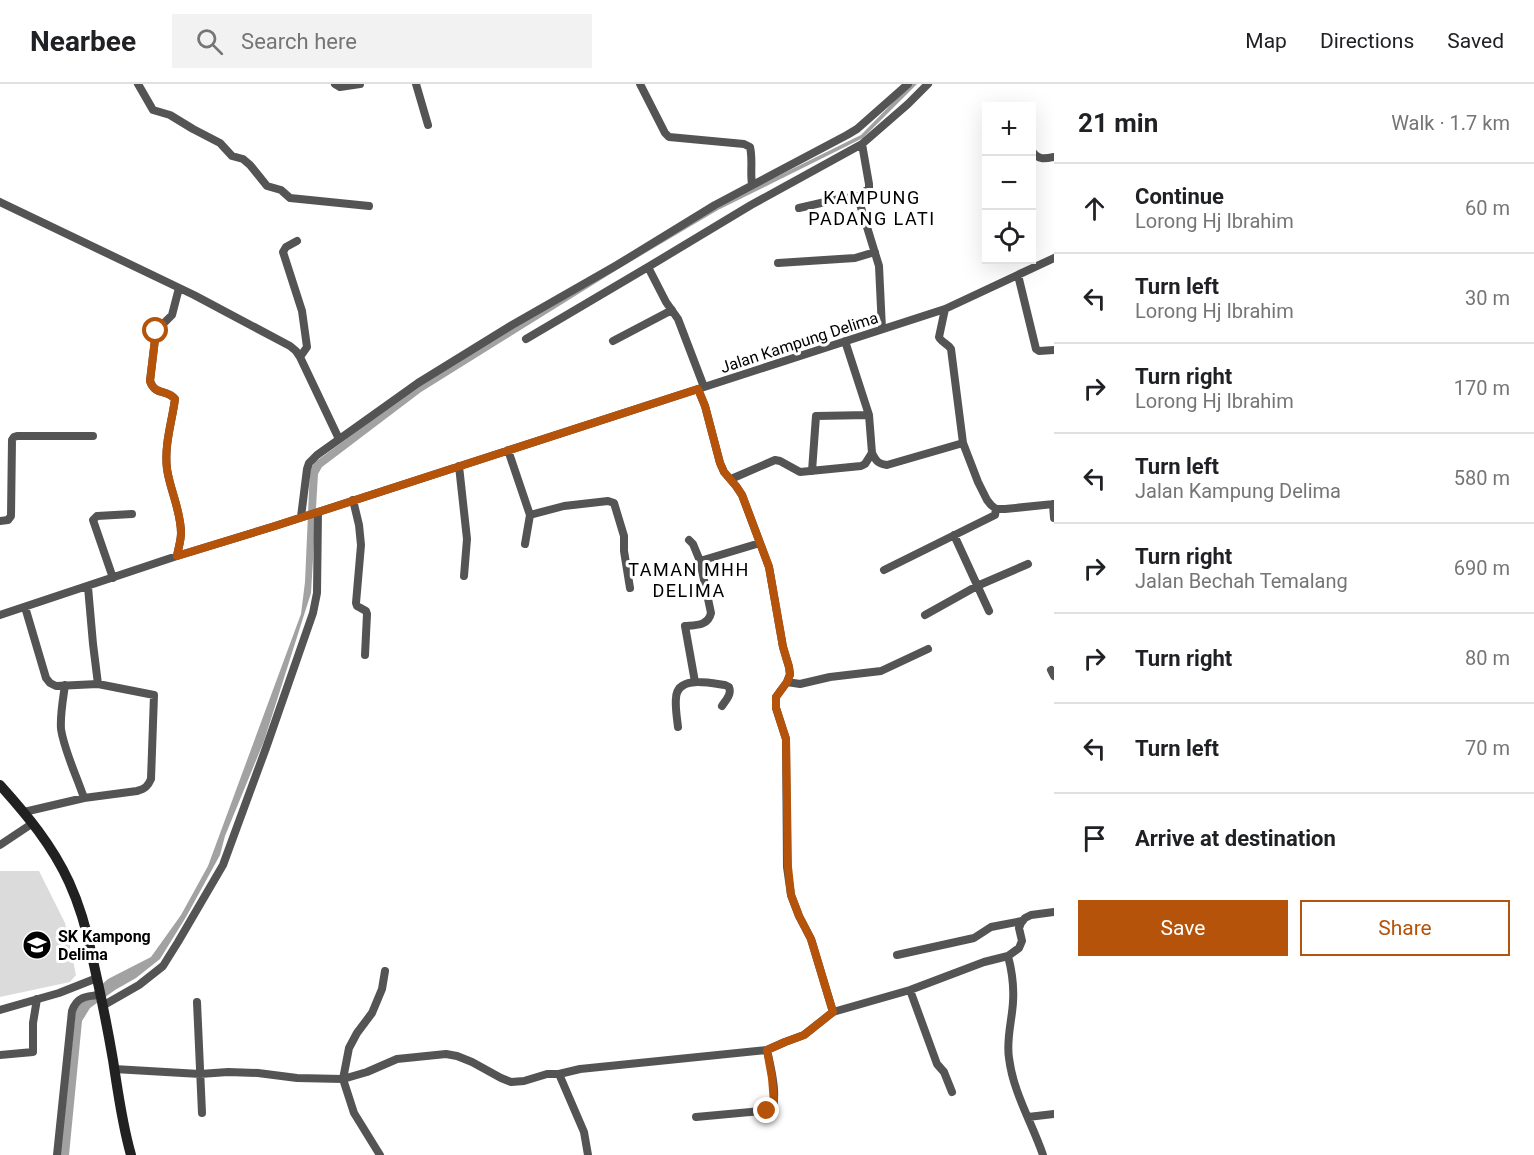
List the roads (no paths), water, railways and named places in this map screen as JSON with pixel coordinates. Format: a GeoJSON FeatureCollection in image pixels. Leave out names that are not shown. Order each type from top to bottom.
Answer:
{"type":"FeatureCollection","features":[{"type":"Feature","properties":{"kind":"street"},"geometry":{"type":"LineString","coordinates":[[138,84],[153,110],[169,114],[221,144],[232,156],[243,159],[250,165],[267,186],[281,190],[290,198],[369,206]]}},
{"type":"Feature","properties":{"kind":"street"},"geometry":{"type":"LineString","coordinates":[[335,84],[340,87],[360,84]]}},
{"type":"Feature","properties":{"kind":"street"},"geometry":{"type":"LineString","coordinates":[[416,84],[428,125]]}},
{"type":"Feature","properties":{"kind":"street"},"geometry":{"type":"LineString","coordinates":[[640,84],[669,137],[744,144],[750,147],[752,184]]}},
{"type":"Feature","properties":{"kind":"street"},"geometry":{"type":"LineString","coordinates":[[302,516],[309,463],[339,439],[418,383],[503,331],[715,205],[857,129],[908,84]]}},
{"type":"Feature","properties":{"kind":"street"},"geometry":{"type":"LineString","coordinates":[[526,339],[751,205],[862,144],[928,84]]}},
{"type":"Feature","properties":{"kind":"street"},"geometry":{"type":"LineString","coordinates":[[799,208],[860,196],[869,188],[862,144]]}},
{"type":"Feature","properties":{"kind":"street"},"geometry":{"type":"LineString","coordinates":[[1036,156],[1042,159],[1054,157]]}},
{"type":"Feature","properties":{"kind":"street"},"geometry":{"type":"LineString","coordinates":[[860,196],[859,204],[879,266],[882,329]]}},
{"type":"Feature","properties":{"kind":"street"},"geometry":{"type":"LineString","coordinates":[[0,202],[179,288],[290,346],[300,357],[339,439]]}},
{"type":"Feature","properties":{"kind":"street"},"geometry":{"type":"LineString","coordinates":[[297,241],[286,247],[283,252],[302,311],[307,348],[300,357]]}},
{"type":"Feature","properties":{"kind":"street"},"geometry":{"type":"LineString","coordinates":[[778,263],[855,258],[875,252]]}},
{"type":"Feature","properties":{"kind":"street","name":"Jalan Kampung Delima"},"geometry":{"type":"LineString","coordinates":[[0,615],[945,309],[1054,258]]}},
{"type":"Feature","properties":{"kind":"street"},"geometry":{"type":"LineString","coordinates":[[648,267],[666,302],[678,319],[701,388],[720,463],[724,472],[742,495],[769,567],[790,675],[776,697],[776,708],[786,739],[788,867],[791,895],[811,939],[833,1012]]}},
{"type":"Feature","properties":{"kind":"street"},"geometry":{"type":"LineString","coordinates":[[1018,274],[1035,349],[1054,350]]}},
{"type":"Feature","properties":{"kind":"street"},"geometry":{"type":"LineString","coordinates":[[177,556],[181,534],[180,520],[167,469],[166,456],[175,399],[171,395],[156,391],[150,381],[156,331],[172,315],[179,288]]}},
{"type":"Feature","properties":{"kind":"street"},"geometry":{"type":"LineString","coordinates":[[945,309],[939,337],[951,349],[963,443],[978,482],[991,505],[996,509],[1054,504],[1054,518]]}},
{"type":"Feature","properties":{"kind":"street"},"geometry":{"type":"LineString","coordinates":[[613,341],[672,310]]}},
{"type":"Feature","properties":{"kind":"street"},"geometry":{"type":"LineString","coordinates":[[845,341],[869,415],[872,453],[875,461],[887,465],[963,443]]}},
{"type":"Feature","properties":{"kind":"street"},"geometry":{"type":"LineString","coordinates":[[812,471],[816,416],[869,415]]}},
{"type":"Feature","properties":{"kind":"street"},"geometry":{"type":"LineString","coordinates":[[0,521],[8,520],[11,516],[12,440],[14,437],[93,436]]}},
{"type":"Feature","properties":{"kind":"street"},"geometry":{"type":"LineString","coordinates":[[508,450],[530,515],[525,544]]}},
{"type":"Feature","properties":{"kind":"street"},"geometry":{"type":"LineString","coordinates":[[730,479],[775,460],[798,472],[812,471],[863,465],[872,453]]}},
{"type":"Feature","properties":{"kind":"street"},"geometry":{"type":"LineString","coordinates":[[459,466],[467,539],[464,576]]}},
{"type":"Feature","properties":{"kind":"street"},"geometry":{"type":"LineString","coordinates":[[353,500],[361,545],[356,603],[367,614],[365,655]]}},
{"type":"Feature","properties":{"kind":"street"},"geometry":{"type":"LineString","coordinates":[[530,515],[564,506],[608,501],[614,503],[624,536],[630,588]]}},
{"type":"Feature","properties":{"kind":"street"},"geometry":{"type":"LineString","coordinates":[[884,570],[995,515],[996,509]]}},
{"type":"Feature","properties":{"kind":"street"},"geometry":{"type":"LineString","coordinates":[[55,1155],[72,1011],[75,1004],[81,998],[88,996],[103,1000],[140,985],[163,966],[195,914],[228,853],[313,613],[317,593],[318,512]]}},
{"type":"Feature","properties":{"kind":"street"},"geometry":{"type":"LineString","coordinates":[[113,578],[93,520],[97,516],[132,514]]}},
{"type":"Feature","properties":{"kind":"street"},"geometry":{"type":"LineString","coordinates":[[954,535],[989,611]]}},
{"type":"Feature","properties":{"kind":"street"},"geometry":{"type":"LineString","coordinates":[[689,540],[700,561],[711,613],[706,622],[685,626],[695,682]]}},
{"type":"Feature","properties":{"kind":"street"},"geometry":{"type":"LineString","coordinates":[[700,561],[760,543]]}},
{"type":"Feature","properties":{"kind":"street"},"geometry":{"type":"LineString","coordinates":[[925,615],[977,586],[1028,564]]}},
{"type":"Feature","properties":{"kind":"street"},"geometry":{"type":"LineString","coordinates":[[88,587],[98,684]]}},
{"type":"Feature","properties":{"kind":"street"},"geometry":{"type":"LineString","coordinates":[[24,812],[84,798],[143,790],[151,779],[154,695],[98,684],[56,686],[50,683],[46,678],[25,607]]}},
{"type":"Feature","properties":{"kind":"street"},"geometry":{"type":"LineString","coordinates":[[787,682],[800,684],[830,676],[881,671],[928,649]]}},
{"type":"Feature","properties":{"kind":"street"},"geometry":{"type":"LineString","coordinates":[[678,727],[676,696],[682,686],[687,683],[729,687],[730,694],[722,706]]}},
{"type":"Feature","properties":{"kind":"street"},"geometry":{"type":"LineString","coordinates":[[65,685],[61,730],[84,798]]}},
{"type":"Feature","properties":{"kind":"street"},"geometry":{"type":"LineString","coordinates":[[0,785],[33,823],[55,855],[69,882],[86,929],[103,1000],[131,1155]]}},
{"type":"Feature","properties":{"kind":"street"},"geometry":{"type":"LineString","coordinates":[[0,845],[33,823]]}},
{"type":"Feature","properties":{"kind":"street"},"geometry":{"type":"LineString","coordinates":[[114,1069],[200,1074],[258,1073],[297,1078],[343,1079],[397,1059],[446,1054],[472,1062],[511,1082],[580,1069],[767,1050],[804,1035],[833,1012],[910,990],[984,962],[1008,956],[1019,948],[1022,941],[1019,928],[1025,918],[1054,912]]}},
{"type":"Feature","properties":{"kind":"street"},"geometry":{"type":"LineString","coordinates":[[897,956],[974,938],[991,927],[1022,921]]}},
{"type":"Feature","properties":{"kind":"street"},"geometry":{"type":"LineString","coordinates":[[1008,956],[1013,984],[1008,1058],[1014,1082],[1042,1155]]}},
{"type":"Feature","properties":{"kind":"street"},"geometry":{"type":"LineString","coordinates":[[380,1155],[354,1113],[343,1079],[349,1048],[372,1013],[382,989],[385,971]]}},
{"type":"Feature","properties":{"kind":"street"},"geometry":{"type":"LineString","coordinates":[[0,1010],[59,993],[97,978]]}},
{"type":"Feature","properties":{"kind":"street"},"geometry":{"type":"LineString","coordinates":[[910,990],[937,1064],[944,1072],[952,1092]]}},
{"type":"Feature","properties":{"kind":"street"},"geometry":{"type":"LineString","coordinates":[[0,1055],[33,1052],[33,1023],[37,999]]}},
{"type":"Feature","properties":{"kind":"street"},"geometry":{"type":"LineString","coordinates":[[196,1002],[202,1113]]}},
{"type":"Feature","properties":{"kind":"street"},"geometry":{"type":"LineString","coordinates":[[696,1117],[771,1110],[774,1103],[767,1050]]}},
{"type":"Feature","properties":{"kind":"street"},"geometry":{"type":"LineString","coordinates":[[560,1074],[584,1132],[588,1155]]}},
{"type":"Feature","properties":{"kind":"street"},"geometry":{"type":"LineString","coordinates":[[1028,1117],[1054,1114]]}},
{"type":"Feature","properties":{"kind":"place","name":"SK Kampong Delima"},"geometry":{"type":"Point","coordinates":[37,945]}},
{"type":"Feature","properties":{"kind":"district","name":"KAMPUNG PADANG LATI"},"geometry":{"type":"Point","coordinates":[872,208]}},
{"type":"Feature","properties":{"kind":"district","name":"TAMAN MHH DELIMA"},"geometry":{"type":"Point","coordinates":[689,580]}}]}
